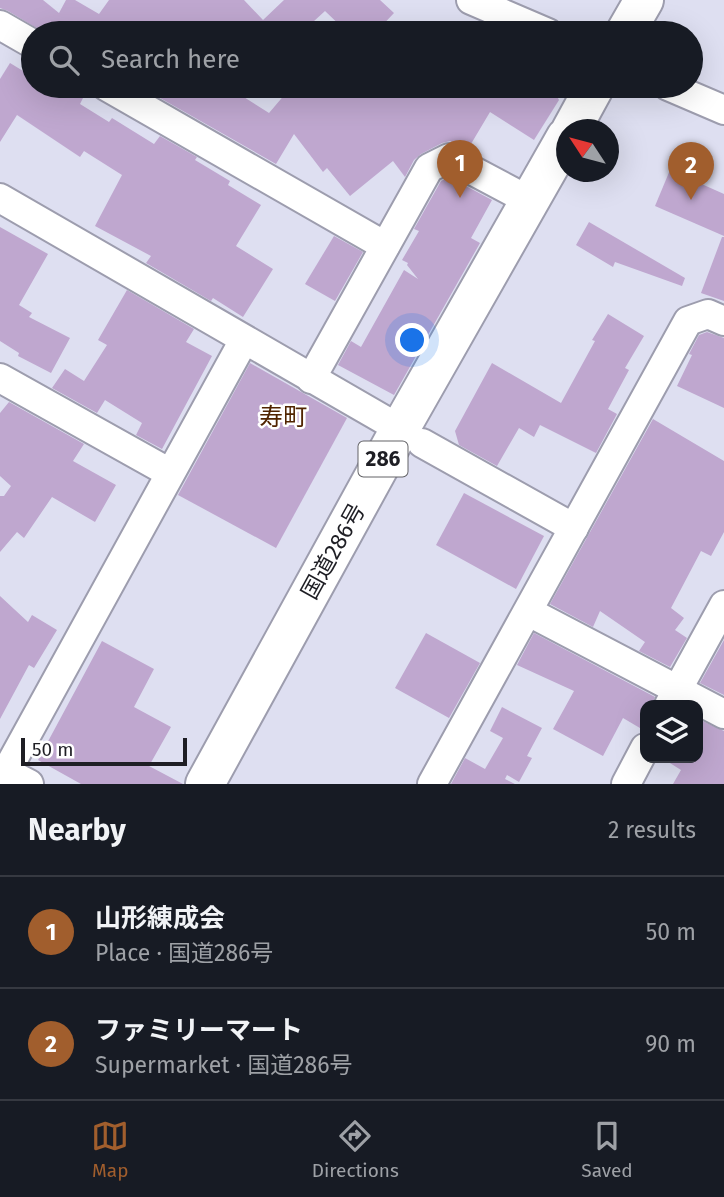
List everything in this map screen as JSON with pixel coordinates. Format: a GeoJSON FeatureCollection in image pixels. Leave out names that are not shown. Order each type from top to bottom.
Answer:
{"type":"FeatureCollection","features":[{"type":"Feature","properties":{"kind":"highway"},"geometry":{"type":"LineString","coordinates":[[632,21],[644,0]]}},
{"type":"Feature","properties":{"kind":"highway"},"geometry":{"type":"LineString","coordinates":[[656,21],[668,0]]}},
{"type":"Feature","properties":{"kind":"highway"},"geometry":{"type":"LineString","coordinates":[[576,119],[588,98]]}},
{"type":"Feature","properties":{"kind":"highway"},"geometry":{"type":"LineString","coordinates":[[602,119],[613,98]]}},
{"type":"Feature","properties":{"kind":"highway","name":"国道286号"},"geometry":{"type":"LineString","coordinates":[[233,784],[556,155]]}},
{"type":"Feature","properties":{"kind":"highway","name":"国道286号"},"geometry":{"type":"LineString","coordinates":[[205,784],[411,436],[567,182]]}},
{"type":"Feature","properties":{"kind":"street"},"geometry":{"type":"LineString","coordinates":[[471,0],[520,21]]}},
{"type":"Feature","properties":{"kind":"street"},"geometry":{"type":"LineString","coordinates":[[0,25],[21,37]]}},
{"type":"Feature","properties":{"kind":"street"},"geometry":{"type":"LineString","coordinates":[[127,98],[385,246]]}},
{"type":"Feature","properties":{"kind":"street"},"geometry":{"type":"LineString","coordinates":[[696,98],[724,110]]}},
{"type":"Feature","properties":{"kind":"street"},"geometry":{"type":"LineString","coordinates":[[311,379],[429,168],[449,158],[530,201]]}},
{"type":"Feature","properties":{"kind":"street"},"geometry":{"type":"LineString","coordinates":[[0,198],[574,528]]}},
{"type":"Feature","properties":{"kind":"street"},"geometry":{"type":"LineString","coordinates":[[432,784],[688,321],[708,314],[724,321]]}},
{"type":"Feature","properties":{"kind":"street"},"geometry":{"type":"LineString","coordinates":[[9,777],[170,473],[244,340]]}},
{"type":"Feature","properties":{"kind":"street"},"geometry":{"type":"LineString","coordinates":[[0,378],[170,473]]}},
{"type":"Feature","properties":{"kind":"street"},"geometry":{"type":"LineString","coordinates":[[673,697],[724,605]]}},
{"type":"Feature","properties":{"kind":"street"},"geometry":{"type":"LineString","coordinates":[[529,612],[673,697],[724,714]]}},
{"type":"Feature","properties":{"kind":"street"},"geometry":{"type":"LineString","coordinates":[[626,784],[640,757]]}},
{"type":"Feature","properties":{"kind":"building"},"geometry":{"type":"Polygon","coordinates":[[[0,0],[43,0],[59,13],[66,0],[75,0],[99,14],[109,0],[244,0],[263,20],[284,0],[380,0],[394,13],[386,21],[335,21],[325,11],[314,21],[25,21],[0,8],[0,0]]]}},
{"type":"Feature","properties":{"kind":"building"},"geometry":{"type":"Polygon","coordinates":[[[10,63],[21,70],[21,98],[83,98],[80,104],[109,122],[112,118],[154,144],[160,136],[197,157],[195,160],[230,181],[228,185],[261,205],[236,246],[273,269],[243,317],[146,263],[151,256],[95,226],[122,175],[84,151],[80,157],[17,115],[0,142],[0,79],[10,63]]]}},
{"type":"Feature","properties":{"kind":"building"},"geometry":{"type":"Polygon","coordinates":[[[160,98],[245,98],[269,113],[282,98],[559,100],[534,140],[490,112],[468,149],[450,141],[442,143],[414,160],[405,177],[393,161],[350,196],[327,168],[323,172],[294,134],[276,164],[160,98]]]}},
{"type":"Feature","properties":{"kind":"building"},"geometry":{"type":"Polygon","coordinates":[[[670,170],[724,194],[724,236],[655,206],[670,170]]]}},
{"type":"Feature","properties":{"kind":"building"},"geometry":{"type":"Polygon","coordinates":[[[449,177],[492,200],[471,238],[480,243],[394,395],[338,365],[351,341],[361,347],[404,270],[418,279],[408,263],[402,260],[419,231],[414,229],[441,181],[449,177]]]}},
{"type":"Feature","properties":{"kind":"building"},"geometry":{"type":"Polygon","coordinates":[[[589,222],[685,278],[682,286],[615,262],[613,267],[576,245],[589,222]]]}},
{"type":"Feature","properties":{"kind":"building"},"geometry":{"type":"Polygon","coordinates":[[[0,227],[48,254],[19,305],[32,313],[29,317],[70,338],[51,373],[18,356],[19,353],[0,341],[0,227]]]}},
{"type":"Feature","properties":{"kind":"building"},"geometry":{"type":"Polygon","coordinates":[[[334,236],[363,252],[335,301],[305,284],[334,236]]]}},
{"type":"Feature","properties":{"kind":"building"},"geometry":{"type":"Polygon","coordinates":[[[724,237],[724,301],[701,293],[724,237]]]}},
{"type":"Feature","properties":{"kind":"building"},"geometry":{"type":"Polygon","coordinates":[[[127,290],[194,329],[186,342],[212,356],[162,449],[136,435],[142,423],[105,400],[97,413],[52,388],[65,369],[84,381],[107,345],[98,340],[127,290]]]}},
{"type":"Feature","properties":{"kind":"building"},"geometry":{"type":"Polygon","coordinates":[[[608,314],[644,336],[625,368],[629,370],[608,409],[617,414],[596,453],[540,425],[534,437],[519,428],[497,466],[459,445],[455,431],[492,363],[561,403],[608,314]]]}},
{"type":"Feature","properties":{"kind":"building"},"geometry":{"type":"Polygon","coordinates":[[[707,332],[724,338],[724,408],[677,386],[699,335],[707,332]]]}},
{"type":"Feature","properties":{"kind":"building"},"geometry":{"type":"Polygon","coordinates":[[[250,363],[347,418],[276,548],[178,495],[250,363]]]}},
{"type":"Feature","properties":{"kind":"building"},"geometry":{"type":"Polygon","coordinates":[[[9,402],[84,444],[73,461],[116,485],[95,522],[52,497],[24,538],[17,532],[0,552],[0,496],[4,496],[11,486],[0,476],[0,413],[9,402]]]}},
{"type":"Feature","properties":{"kind":"building"},"geometry":{"type":"Polygon","coordinates":[[[653,419],[724,461],[724,532],[711,556],[701,551],[671,608],[684,618],[675,630],[687,638],[670,667],[639,651],[645,642],[600,611],[593,627],[550,604],[653,419]]]}},
{"type":"Feature","properties":{"kind":"building"},"geometry":{"type":"Polygon","coordinates":[[[464,493],[544,536],[516,589],[436,545],[464,493]]]}},
{"type":"Feature","properties":{"kind":"building"},"geometry":{"type":"Polygon","coordinates":[[[0,596],[28,622],[32,615],[57,630],[34,668],[29,665],[0,719],[0,596]]]}},
{"type":"Feature","properties":{"kind":"building"},"geometry":{"type":"Polygon","coordinates":[[[426,633],[480,663],[449,718],[395,688],[426,633]]]}},
{"type":"Feature","properties":{"kind":"building"},"geometry":{"type":"Polygon","coordinates":[[[534,633],[655,697],[654,700],[640,700],[640,728],[623,718],[603,756],[553,729],[574,691],[517,665],[534,633]]]}},
{"type":"Feature","properties":{"kind":"building"},"geometry":{"type":"Polygon","coordinates":[[[724,640],[724,695],[700,683],[724,640]]]}},
{"type":"Feature","properties":{"kind":"building"},"geometry":{"type":"Polygon","coordinates":[[[102,641],[154,669],[134,707],[171,727],[149,766],[183,784],[81,784],[38,760],[102,641]]]}},
{"type":"Feature","properties":{"kind":"building"},"geometry":{"type":"Polygon","coordinates":[[[502,707],[542,728],[527,756],[532,758],[519,782],[507,775],[505,779],[515,784],[451,784],[465,758],[485,769],[503,738],[490,731],[502,707]]]}},
{"type":"Feature","properties":{"kind":"building"},"geometry":{"type":"Polygon","coordinates":[[[703,721],[724,731],[724,784],[673,784],[681,770],[670,763],[703,763],[703,721]]]}},
{"type":"Feature","properties":{"kind":"place","name":"山形練成会"},"geometry":{"type":"Point","coordinates":[460,198]}},
{"type":"Feature","properties":{"kind":"place","name":"ファミリーマート"},"geometry":{"type":"Point","coordinates":[691,200]}},
{"type":"Feature","properties":{"kind":"district","name":"寿町"},"geometry":{"type":"Point","coordinates":[283,417]}}]}
